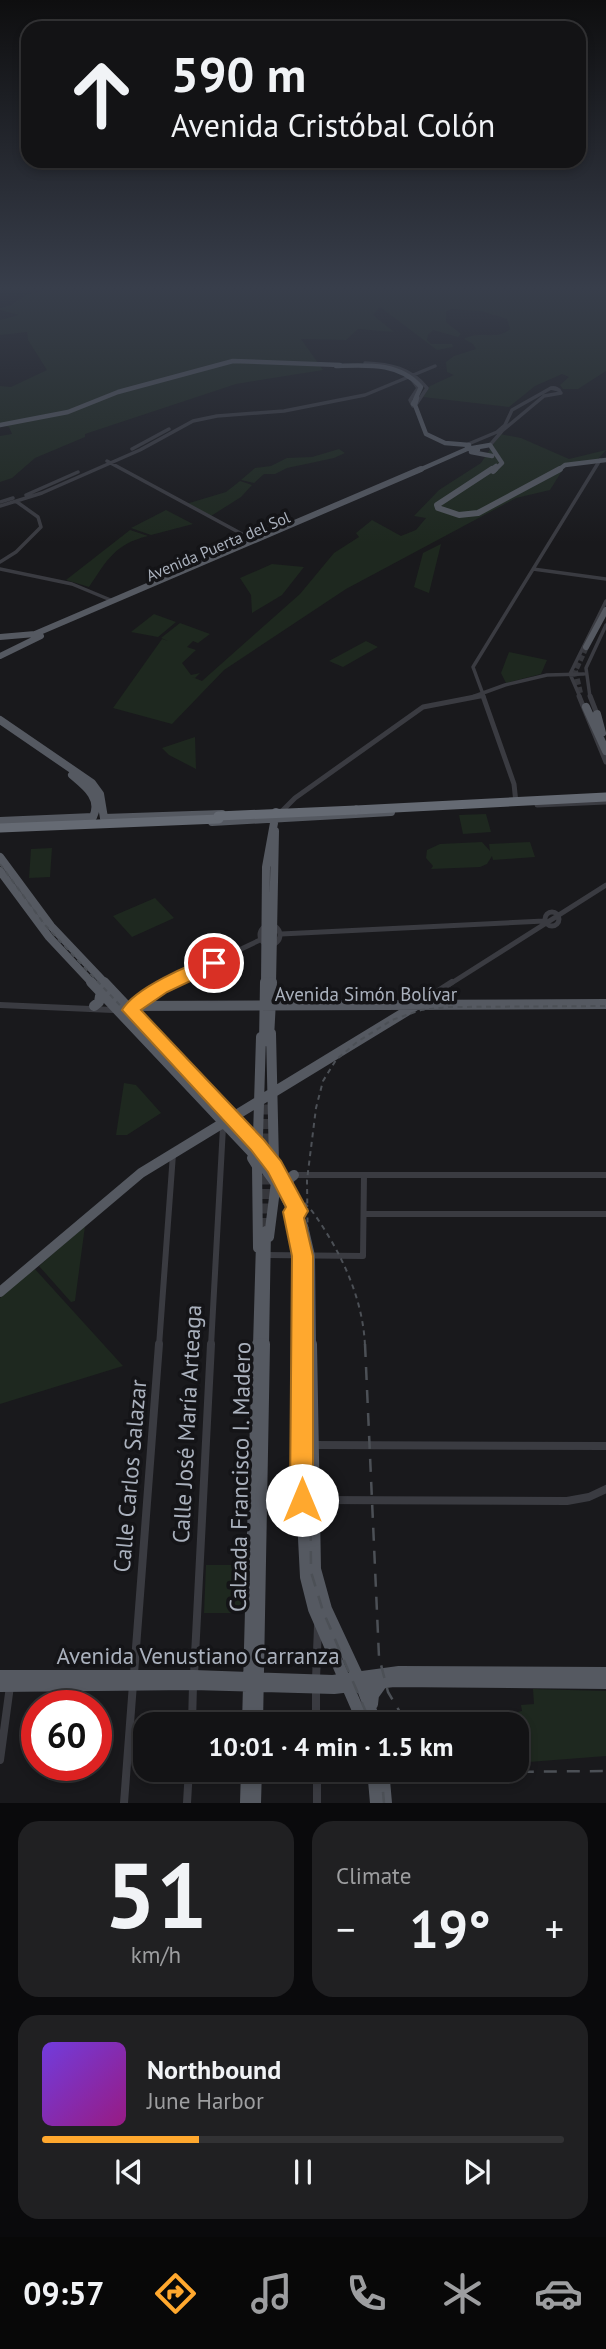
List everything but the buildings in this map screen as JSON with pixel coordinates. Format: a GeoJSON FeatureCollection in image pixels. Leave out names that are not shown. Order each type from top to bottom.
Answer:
{"type":"FeatureCollection","features":[{"type":"Feature","properties":{"kind":"highway"},"geometry":{"type":"LineString","coordinates":[[392,810],[606,799]]}},
{"type":"Feature","properties":{"kind":"highway"},"geometry":{"type":"LineString","coordinates":[[0,826],[91,825],[536,803]]}},
{"type":"Feature","properties":{"kind":"highway"},"geometry":{"type":"LineString","coordinates":[[91,825],[100,821],[101,812],[188,819]]}},
{"type":"Feature","properties":{"kind":"highway"},"geometry":{"type":"LineString","coordinates":[[161,817],[188,819]]}},
{"type":"Feature","properties":{"kind":"highway"},"geometry":{"type":"LineString","coordinates":[[44,825],[73,822]]}},
{"type":"Feature","properties":{"kind":"main road"},"geometry":{"type":"LineString","coordinates":[[0,425],[68,413],[118,393],[190,374]]}},
{"type":"Feature","properties":{"kind":"main road"},"geometry":{"type":"LineString","coordinates":[[408,374],[421,387],[414,405],[428,436],[445,443],[467,446]]}},
{"type":"Feature","properties":{"kind":"main road"},"geometry":{"type":"LineString","coordinates":[[409,374],[424,389],[414,405],[420,431],[431,440],[457,449],[445,463]]}},
{"type":"Feature","properties":{"kind":"main road"},"geometry":{"type":"LineString","coordinates":[[431,440],[446,445],[486,444]]}},
{"type":"Feature","properties":{"kind":"main road"},"geometry":{"type":"LineString","coordinates":[[445,463],[466,450],[486,444]]}},
{"type":"Feature","properties":{"kind":"main road"},"geometry":{"type":"LineString","coordinates":[[486,444],[497,461],[495,468],[473,479],[458,492],[440,500],[438,508],[458,515],[478,513],[550,476],[565,465],[589,459]]}},
{"type":"Feature","properties":{"kind":"main road"},"geometry":{"type":"LineString","coordinates":[[486,444],[498,459],[499,466],[474,480],[463,491],[442,501],[440,506],[463,514],[479,511],[564,464],[604,459]]}},
{"type":"Feature","properties":{"kind":"main road"},"geometry":{"type":"LineString","coordinates":[[413,476],[473,451],[492,456]]}},
{"type":"Feature","properties":{"kind":"main road","name":"Avenida Puerta del Sol"},"geometry":{"type":"LineString","coordinates":[[0,637],[37,636],[57,629],[212,559],[445,463]]}},
{"type":"Feature","properties":{"kind":"main road","name":"Avenida Puerta del Sol"},"geometry":{"type":"LineString","coordinates":[[301,524],[393,482],[413,476]]}},
{"type":"Feature","properties":{"kind":"main road","name":"Avenida Puerta del Sol"},"geometry":{"type":"LineString","coordinates":[[172,578],[201,568],[282,531]]}},
{"type":"Feature","properties":{"kind":"main road"},"geometry":{"type":"LineString","coordinates":[[201,568],[214,562],[212,559]]}},
{"type":"Feature","properties":{"kind":"main road","name":"Avenida Puerta del Sol"},"geometry":{"type":"LineString","coordinates":[[0,656],[68,620],[115,603]]}},
{"type":"Feature","properties":{"kind":"main road"},"geometry":{"type":"LineString","coordinates":[[598,640],[606,610]]}},
{"type":"Feature","properties":{"kind":"main road"},"geometry":{"type":"LineString","coordinates":[[597,619],[601,626]]}},
{"type":"Feature","properties":{"kind":"main road"},"geometry":{"type":"LineString","coordinates":[[57,629],[68,620]]}},
{"type":"Feature","properties":{"kind":"main road"},"geometry":{"type":"LineString","coordinates":[[586,638],[601,626]]}},
{"type":"Feature","properties":{"kind":"main road"},"geometry":{"type":"LineString","coordinates":[[588,648],[601,626]]}},
{"type":"Feature","properties":{"kind":"main road"},"geometry":{"type":"LineString","coordinates":[[590,711],[606,751]]}},
{"type":"Feature","properties":{"kind":"main road"},"geometry":{"type":"LineString","coordinates":[[590,711],[606,751]]}},
{"type":"Feature","properties":{"kind":"main road"},"geometry":{"type":"LineString","coordinates":[[0,720],[64,764],[100,794],[101,812],[108,819],[270,816],[281,823],[272,840],[266,876],[269,927]]}},
{"type":"Feature","properties":{"kind":"main road"},"geometry":{"type":"LineString","coordinates":[[0,726],[91,786]]}},
{"type":"Feature","properties":{"kind":"main road"},"geometry":{"type":"LineString","coordinates":[[64,764],[75,777]]}},
{"type":"Feature","properties":{"kind":"main road"},"geometry":{"type":"LineString","coordinates":[[188,819],[392,810]]}},
{"type":"Feature","properties":{"kind":"main road"},"geometry":{"type":"LineString","coordinates":[[0,826],[88,818],[101,812]]}},
{"type":"Feature","properties":{"kind":"main road"},"geometry":{"type":"LineString","coordinates":[[270,816],[264,825],[272,840]]}},
{"type":"Feature","properties":{"kind":"main road"},"geometry":{"type":"LineString","coordinates":[[0,857],[51,926],[254,1159],[257,1166],[256,1237],[264,1243],[270,1234],[276,1175],[271,1152],[273,1042],[267,1036],[266,942],[274,882],[270,816]]}},
{"type":"Feature","properties":{"kind":"main road"},"geometry":{"type":"LineString","coordinates":[[0,871],[49,937],[121,1008],[163,1061],[288,1189],[306,1256],[307,1500],[304,1568],[309,1592],[320,1621],[354,1681]]}},
{"type":"Feature","properties":{"kind":"main road"},"geometry":{"type":"LineString","coordinates":[[266,876],[274,882]]}},
{"type":"Feature","properties":{"kind":"main road"},"geometry":{"type":"LineString","coordinates":[[0,877],[46,939],[100,996],[121,1008]]}},
{"type":"Feature","properties":{"kind":"main road"},"geometry":{"type":"LineString","coordinates":[[93,1006],[99,1002],[100,996]]}},
{"type":"Feature","properties":{"kind":"main road"},"geometry":{"type":"LineString","coordinates":[[0,1292],[124,1186],[173,1152],[225,1124],[412,1007]]}},
{"type":"Feature","properties":{"kind":"main road","name":"Avenida Simón Bolívar"},"geometry":{"type":"LineString","coordinates":[[121,1008],[606,1007]]}},
{"type":"Feature","properties":{"kind":"main road"},"geometry":{"type":"LineString","coordinates":[[256,1143],[261,1040],[267,1036]]}},
{"type":"Feature","properties":{"kind":"main road"},"geometry":{"type":"LineString","coordinates":[[225,1124],[256,1143],[296,1212]]}},
{"type":"Feature","properties":{"kind":"main road"},"geometry":{"type":"LineString","coordinates":[[288,1189],[289,1179],[294,1175]]}},
{"type":"Feature","properties":{"kind":"main road","name":"Calzada Francisco I. Madero"},"geometry":{"type":"LineString","coordinates":[[249,1712],[253,1682],[264,1243]]}},
{"type":"Feature","properties":{"kind":"main road"},"geometry":{"type":"LineString","coordinates":[[307,1500],[318,1588],[367,1712]]}},
{"type":"Feature","properties":{"kind":"main road","name":"Avenida Venustiano Carranza"},"geometry":{"type":"LineString","coordinates":[[354,1681],[410,1671],[606,1673]]}},
{"type":"Feature","properties":{"kind":"main road","name":"Avenida Venustiano Carranza"},"geometry":{"type":"LineString","coordinates":[[0,1676],[316,1684],[354,1681],[606,1683]]}},
{"type":"Feature","properties":{"kind":"main road","name":"Avenida Venustiano Carranza"},"geometry":{"type":"LineString","coordinates":[[5,1686],[133,1680]]}},
{"type":"Feature","properties":{"kind":"main road"},"geometry":{"type":"LineString","coordinates":[[372,1712],[373,1695],[383,1681]]}},
{"type":"Feature","properties":{"kind":"main road","name":"Calzada Francisco I. Madero"},"geometry":{"type":"LineString","coordinates":[[253,1682],[256,1712]]}},
{"type":"Feature","properties":{"kind":"main road"},"geometry":{"type":"LineString","coordinates":[[246,1803],[247,1782]]}},
{"type":"Feature","properties":{"kind":"main road"},"geometry":{"type":"LineString","coordinates":[[255,1803],[256,1782]]}},
{"type":"Feature","properties":{"kind":"main road"},"geometry":{"type":"LineString","coordinates":[[374,1782],[376,1803]]}},
{"type":"Feature","properties":{"kind":"main road"},"geometry":{"type":"LineString","coordinates":[[384,1782],[386,1803]]}},
{"type":"Feature","properties":{"kind":"street"},"geometry":{"type":"LineString","coordinates":[[402,374],[414,374]]}},
{"type":"Feature","properties":{"kind":"street"},"geometry":{"type":"LineString","coordinates":[[166,433],[202,419],[316,404],[365,394],[405,375],[414,374]]}},
{"type":"Feature","properties":{"kind":"street"},"geometry":{"type":"LineString","coordinates":[[405,375],[418,388],[410,400],[414,405],[427,388],[416,374]]}},
{"type":"Feature","properties":{"kind":"street"},"geometry":{"type":"LineString","coordinates":[[365,394],[387,385]]}},
{"type":"Feature","properties":{"kind":"street"},"geometry":{"type":"LineString","coordinates":[[467,446],[486,444],[504,432],[507,425],[510,411],[534,397],[537,392],[551,388],[559,392],[544,396],[541,401],[533,404],[507,425],[486,444]]}},
{"type":"Feature","properties":{"kind":"street"},"geometry":{"type":"LineString","coordinates":[[0,504],[144,446],[203,416],[269,411]]}},
{"type":"Feature","properties":{"kind":"street"},"geometry":{"type":"LineString","coordinates":[[516,803],[516,791],[473,667],[604,459]]}},
{"type":"Feature","properties":{"kind":"street"},"geometry":{"type":"LineString","coordinates":[[107,462],[255,541]]}},
{"type":"Feature","properties":{"kind":"street"},"geometry":{"type":"LineString","coordinates":[[0,561],[13,554],[41,527],[37,517],[14,500]]}},
{"type":"Feature","properties":{"kind":"street"},"geometry":{"type":"LineString","coordinates":[[533,568],[606,578]]}},
{"type":"Feature","properties":{"kind":"street"},"geometry":{"type":"LineString","coordinates":[[0,569],[63,581],[89,589],[115,603]]}},
{"type":"Feature","properties":{"kind":"street"},"geometry":{"type":"LineString","coordinates":[[606,601],[572,665],[570,675],[572,685],[601,737],[606,762]]}},
{"type":"Feature","properties":{"kind":"street"},"geometry":{"type":"LineString","coordinates":[[590,711],[585,667],[598,640]]}},
{"type":"Feature","properties":{"kind":"street"},"geometry":{"type":"LineString","coordinates":[[572,665],[576,670],[585,667]]}},
{"type":"Feature","properties":{"kind":"street"},"geometry":{"type":"LineString","coordinates":[[270,816],[423,707],[481,695],[505,685],[542,677],[584,676]]}},
{"type":"Feature","properties":{"kind":"street"},"geometry":{"type":"LineString","coordinates":[[572,685],[576,681],[585,685]]}},
{"type":"Feature","properties":{"kind":"street"},"geometry":{"type":"LineString","coordinates":[[516,791],[536,803],[606,799]]}},
{"type":"Feature","properties":{"kind":"street"},"geometry":{"type":"LineString","coordinates":[[412,1007],[606,885]]}},
{"type":"Feature","properties":{"kind":"street"},"geometry":{"type":"LineString","coordinates":[[121,1008],[281,934],[542,923]]}},
{"type":"Feature","properties":{"kind":"street"},"geometry":{"type":"LineString","coordinates":[[269,927],[281,934]]}},
{"type":"Feature","properties":{"kind":"street","name":"Avenida Simón Bolívar"},"geometry":{"type":"LineString","coordinates":[[0,1004],[121,1008]]}},
{"type":"Feature","properties":{"kind":"street","name":"Avenida Simón Bolívar"},"geometry":{"type":"LineString","coordinates":[[0,1004],[121,1008]]}},
{"type":"Feature","properties":{"kind":"street","name":"Calle José María Arteaga"},"geometry":{"type":"LineString","coordinates":[[193,1712],[225,1124]]}},
{"type":"Feature","properties":{"kind":"street","name":"Calle Carlos Salazar"},"geometry":{"type":"LineString","coordinates":[[124,1803],[173,1152]]}},
{"type":"Feature","properties":{"kind":"street"},"geometry":{"type":"LineString","coordinates":[[276,1175],[606,1175]]}},
{"type":"Feature","properties":{"kind":"street"},"geometry":{"type":"LineString","coordinates":[[264,1243],[306,1256],[363,1256],[364,1175]]}},
{"type":"Feature","properties":{"kind":"street"},"geometry":{"type":"LineString","coordinates":[[363,1214],[606,1214]]}},
{"type":"Feature","properties":{"kind":"street"},"geometry":{"type":"LineString","coordinates":[[306,1445],[606,1446]]}},
{"type":"Feature","properties":{"kind":"street"},"geometry":{"type":"LineString","coordinates":[[307,1500],[568,1501],[589,1497],[606,1489]]}},
{"type":"Feature","properties":{"kind":"street"},"geometry":{"type":"LineString","coordinates":[[316,1712],[316,1638],[320,1621]]}},
{"type":"Feature","properties":{"kind":"street"},"geometry":{"type":"LineString","coordinates":[[0,1759],[5,1686]]}},
{"type":"Feature","properties":{"kind":"street"},"geometry":{"type":"LineString","coordinates":[[187,1803],[188,1782]]}},
{"type":"Feature","properties":{"kind":"street"},"geometry":{"type":"LineString","coordinates":[[317,1782],[317,1803]]}},
{"type":"Feature","properties":{"kind":"green space"},"geometry":{"type":"Polygon","coordinates":[[[38,374],[297,374],[236,384],[85,434],[85,437],[35,458],[12,478],[0,482],[0,436],[12,434],[9,427],[0,425],[0,386],[11,387],[38,374]]]}},
{"type":"Feature","properties":{"kind":"green space"},"geometry":{"type":"Polygon","coordinates":[[[452,374],[562,374],[535,386],[509,407],[423,397],[430,386],[454,375],[452,374]]]}},
{"type":"Feature","properties":{"kind":"green space"},"geometry":{"type":"Polygon","coordinates":[[[562,374],[601,374],[578,389],[563,389],[560,385],[569,377],[562,374]]]}},
{"type":"Feature","properties":{"kind":"green space"},"geometry":{"type":"Polygon","coordinates":[[[500,434],[521,438],[569,459],[606,450],[598,459],[565,466],[550,490],[516,498],[346,589],[224,670],[172,724],[113,708],[162,639],[168,641],[161,638],[180,623],[210,634],[198,643],[193,641],[187,647],[196,650],[182,663],[191,675],[200,673],[195,678],[192,677],[202,681],[300,594],[334,553],[359,537],[356,533],[372,520],[401,536],[416,530],[426,518],[414,516],[439,490],[481,463],[500,434]]]}},
{"type":"Feature","properties":{"kind":"green space"},"geometry":{"type":"Polygon","coordinates":[[[339,449],[345,453],[287,468],[275,474],[264,474],[254,483],[241,480],[255,468],[271,466],[287,458],[312,457],[339,449]]]}},
{"type":"Feature","properties":{"kind":"green space"},"geometry":{"type":"Polygon","coordinates":[[[240,481],[252,485],[241,497],[211,516],[186,504],[226,492],[240,481]]]}},
{"type":"Feature","properties":{"kind":"green space"},"geometry":{"type":"Polygon","coordinates":[[[166,510],[193,524],[151,535],[131,528],[166,510]]]}},
{"type":"Feature","properties":{"kind":"green space"},"geometry":{"type":"Polygon","coordinates":[[[130,530],[148,536],[127,544],[113,554],[89,587],[66,580],[130,530]]]}},
{"type":"Feature","properties":{"kind":"green space"},"geometry":{"type":"Polygon","coordinates":[[[441,544],[429,593],[414,587],[423,553],[441,544]]]}},
{"type":"Feature","properties":{"kind":"green space"},"geometry":{"type":"Polygon","coordinates":[[[272,564],[304,567],[282,595],[252,613],[251,595],[240,578],[272,564]]]}},
{"type":"Feature","properties":{"kind":"green space"},"geometry":{"type":"Polygon","coordinates":[[[154,614],[176,622],[158,637],[131,632],[154,614]]]}},
{"type":"Feature","properties":{"kind":"green space"},"geometry":{"type":"Polygon","coordinates":[[[366,641],[378,647],[343,667],[329,661],[366,641]]]}},
{"type":"Feature","properties":{"kind":"green space"},"geometry":{"type":"Polygon","coordinates":[[[509,652],[547,660],[541,674],[506,683],[501,673],[509,652]]]}},
{"type":"Feature","properties":{"kind":"green space"},"geometry":{"type":"Polygon","coordinates":[[[195,737],[196,769],[169,755],[162,748],[195,737]]]}},
{"type":"Feature","properties":{"kind":"green space"},"geometry":{"type":"Polygon","coordinates":[[[486,814],[491,832],[463,834],[459,815],[486,814]]]}},
{"type":"Feature","properties":{"kind":"green space"},"geometry":{"type":"Polygon","coordinates":[[[482,842],[490,851],[489,844],[530,842],[535,857],[493,860],[492,856],[487,864],[480,867],[431,869],[433,866],[426,858],[427,850],[440,844],[482,842]]]}},
{"type":"Feature","properties":{"kind":"green space"},"geometry":{"type":"Polygon","coordinates":[[[52,848],[50,877],[29,878],[31,849],[52,848]]]}},
{"type":"Feature","properties":{"kind":"green space"},"geometry":{"type":"Polygon","coordinates":[[[155,898],[174,918],[132,937],[113,916],[155,898]]]}},
{"type":"Feature","properties":{"kind":"green space"},"geometry":{"type":"Polygon","coordinates":[[[124,1083],[136,1085],[161,1113],[127,1135],[116,1135],[124,1083]]]}},
{"type":"Feature","properties":{"kind":"green space"},"geometry":{"type":"Polygon","coordinates":[[[85,1226],[75,1301],[71,1302],[39,1266],[85,1226]]]}},
{"type":"Feature","properties":{"kind":"green space"},"geometry":{"type":"Polygon","coordinates":[[[34,1268],[123,1366],[0,1404],[0,1298],[34,1268]]]}},
{"type":"Feature","properties":{"kind":"green space"},"geometry":{"type":"Polygon","coordinates":[[[206,1565],[249,1565],[248,1613],[204,1613],[206,1565]]]}},
{"type":"Feature","properties":{"kind":"green space"},"geometry":{"type":"Polygon","coordinates":[[[533,1689],[606,1691],[606,1756],[529,1762],[529,1712],[518,1712],[522,1711],[521,1705],[534,1704],[533,1689]]]}},
{"type":"Feature","properties":{"kind":"tunnel"},"geometry":{"type":"LineString","coordinates":[[580,693],[575,671],[586,647]]}},
{"type":"Feature","properties":{"kind":"tunnel"},"geometry":{"type":"LineString","coordinates":[[267,1158],[268,1101]]}},
{"type":"Feature","properties":{"kind":"tunnel"},"geometry":{"type":"LineString","coordinates":[[266,1228],[267,1171]]}},
{"type":"Feature","properties":{"kind":"railway"},"geometry":{"type":"LineString","coordinates":[[0,864],[45,925],[307,1206]]}},
{"type":"Feature","properties":{"kind":"railway"},"geometry":{"type":"LineString","coordinates":[[307,1206],[307,1180],[316,1108],[323,1081],[336,1060],[357,1042],[392,1020],[421,1010],[449,1007],[606,1006]]}},
{"type":"Feature","properties":{"kind":"railway"},"geometry":{"type":"LineString","coordinates":[[307,1206],[341,1258],[360,1310],[365,1346]]}},
{"type":"Feature","properties":{"kind":"railway"},"geometry":{"type":"LineString","coordinates":[[307,1206],[309,1346]]}},
{"type":"Feature","properties":{"kind":"railway"},"geometry":{"type":"LineString","coordinates":[[309,1344],[311,1572],[323,1611],[366,1712]]}},
{"type":"Feature","properties":{"kind":"railway"},"geometry":{"type":"LineString","coordinates":[[365,1344],[379,1657],[388,1692],[400,1712]]}},
{"type":"Feature","properties":{"kind":"railway"},"geometry":{"type":"LineString","coordinates":[[529,1772],[606,1771]]}},
{"type":"Feature","properties":{"kind":"railway"},"geometry":{"type":"LineString","coordinates":[[382,1782],[384,1803]]}},
{"type":"Feature","properties":{"kind":"route"},"geometry":{"type":"LineString","coordinates":[[214,963],[161,988],[131,1010],[258,1145],[288,1189],[298,1211],[293,1212],[301,1240],[302,1256],[302,1500]]}}]}
